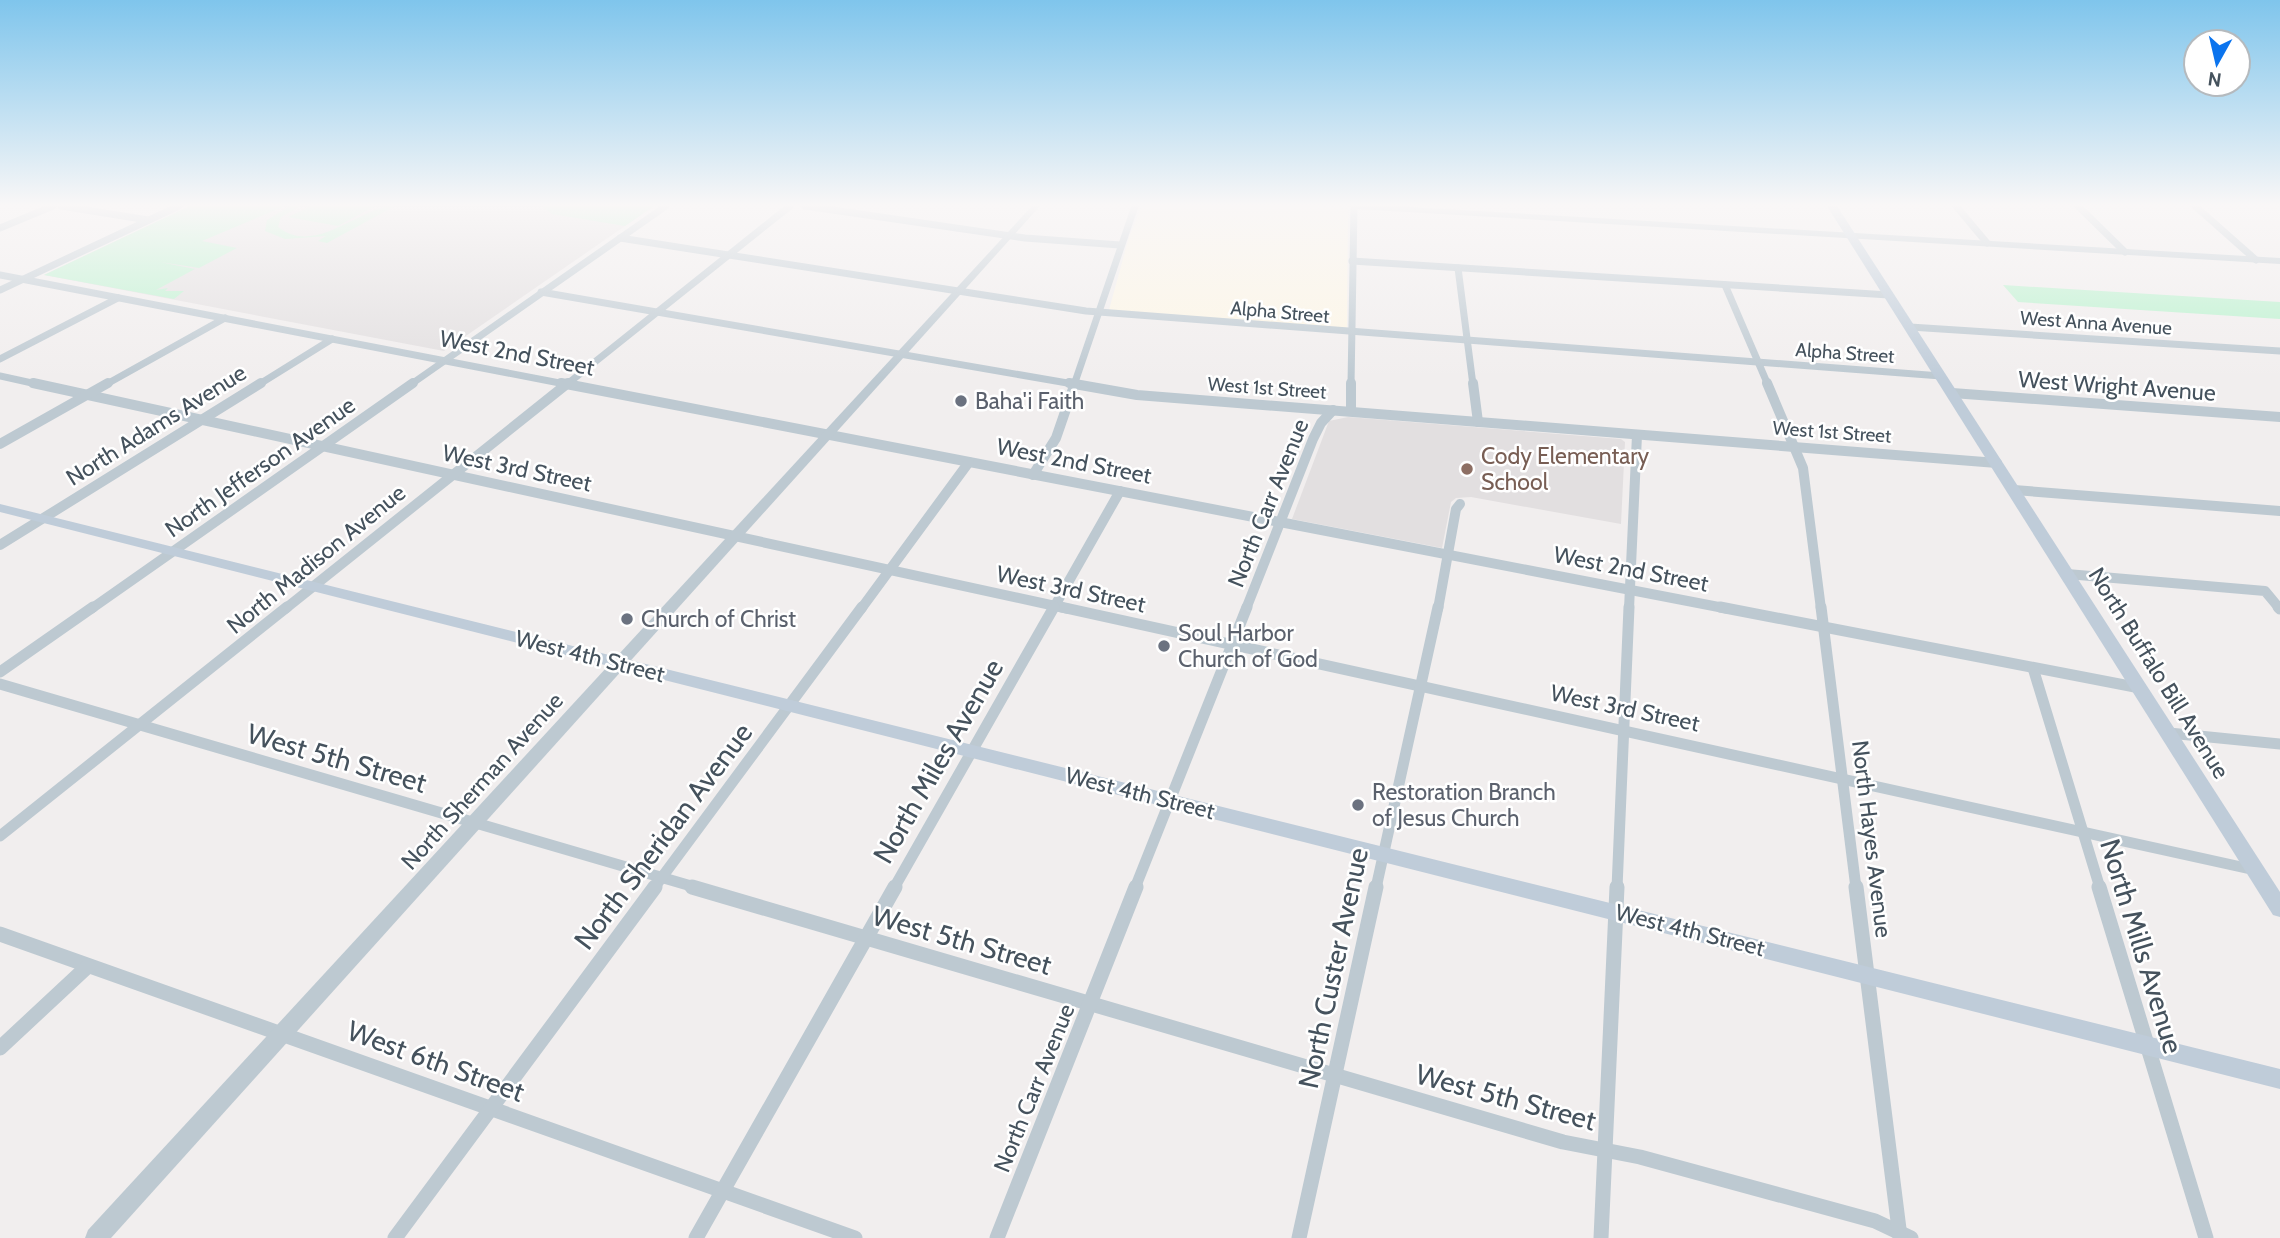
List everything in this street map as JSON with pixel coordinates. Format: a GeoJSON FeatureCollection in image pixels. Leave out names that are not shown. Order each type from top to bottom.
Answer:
{"type":"FeatureCollection","features":[{"type":"Feature","properties":{"kind":"main road","name":"North Buffalo Bill Avenue"},"geometry":{"type":"LineString","coordinates":[[1869,264],[2280,908]]}},
{"type":"Feature","properties":{"kind":"main road","name":"West 4th Street"},"geometry":{"type":"LineString","coordinates":[[0,508],[2280,1079]]}},
{"type":"Feature","properties":{"kind":"street"},"geometry":{"type":"LineString","coordinates":[[0,290],[55,264]]}},
{"type":"Feature","properties":{"kind":"street","name":"North Jefferson Avenue"},"geometry":{"type":"LineString","coordinates":[[0,672],[582,264]]}},
{"type":"Feature","properties":{"kind":"street","name":"North Madison Avenue"},"geometry":{"type":"LineString","coordinates":[[0,836],[717,264]]}},
{"type":"Feature","properties":{"kind":"street","name":"Alpha Street"},"geometry":{"type":"LineString","coordinates":[[784,264],[1098,312],[1351,334],[1941,376]]}},
{"type":"Feature","properties":{"kind":"street","name":"North Sherman Avenue"},"geometry":{"type":"LineString","coordinates":[[96,1238],[983,264]]}},
{"type":"Feature","properties":{"kind":"street"},"geometry":{"type":"LineString","coordinates":[[1033,475],[1056,438],[1114,264]]}},
{"type":"Feature","properties":{"kind":"street"},"geometry":{"type":"LineString","coordinates":[[1351,411],[1352,264]]}},
{"type":"Feature","properties":{"kind":"street"},"geometry":{"type":"LineString","coordinates":[[1394,264],[1889,295]]}},
{"type":"Feature","properties":{"kind":"street"},"geometry":{"type":"LineString","coordinates":[[1458,268],[1478,422]]}},
{"type":"Feature","properties":{"kind":"street","name":"West 2nd Street"},"geometry":{"type":"LineString","coordinates":[[0,275],[2140,688]]}},
{"type":"Feature","properties":{"kind":"street","name":"North Hayes Avenue"},"geometry":{"type":"LineString","coordinates":[[1726,285],[1803,468],[1904,1236]]}},
{"type":"Feature","properties":{"kind":"street","name":"West 1st Street"},"geometry":{"type":"LineString","coordinates":[[541,292],[1137,395],[1997,463]]}},
{"type":"Feature","properties":{"kind":"street"},"geometry":{"type":"LineString","coordinates":[[0,359],[118,298]]}},
{"type":"Feature","properties":{"kind":"street"},"geometry":{"type":"LineString","coordinates":[[0,444],[225,318]]}},
{"type":"Feature","properties":{"kind":"street","name":"West Anna Avenue"},"geometry":{"type":"LineString","coordinates":[[1910,327],[2280,351]]}},
{"type":"Feature","properties":{"kind":"street","name":"North Adams Avenue"},"geometry":{"type":"LineString","coordinates":[[0,545],[332,338]]}},
{"type":"Feature","properties":{"kind":"street","name":"West 3rd Street"},"geometry":{"type":"LineString","coordinates":[[0,376],[889,572],[1843,777],[2255,870]]}},
{"type":"Feature","properties":{"kind":"street","name":"West Wright Avenue"},"geometry":{"type":"LineString","coordinates":[[1952,393],[2280,417]]}},
{"type":"Feature","properties":{"kind":"street","name":"North Carr Avenue"},"geometry":{"type":"LineString","coordinates":[[997,1238],[1313,439],[1321,423],[1333,410]]}},
{"type":"Feature","properties":{"kind":"street"},"geometry":{"type":"LineString","coordinates":[[1601,1238],[1637,435]]}},
{"type":"Feature","properties":{"kind":"street","name":"North Sheridan Avenue"},"geometry":{"type":"LineString","coordinates":[[395,1238],[969,462]]}},
{"type":"Feature","properties":{"kind":"street"},"geometry":{"type":"LineString","coordinates":[[2014,490],[2280,512]]}},
{"type":"Feature","properties":{"kind":"street","name":"North Miles Avenue"},"geometry":{"type":"LineString","coordinates":[[695,1238],[1120,492]]}},
{"type":"Feature","properties":{"kind":"street","name":"North Custer Avenue"},"geometry":{"type":"LineString","coordinates":[[1299,1238],[1449,555],[1456,509],[1460,504]]}},
{"type":"Feature","properties":{"kind":"street"},"geometry":{"type":"LineString","coordinates":[[2067,574],[2265,591],[2280,609]]}},
{"type":"Feature","properties":{"kind":"street","name":"North Mills Avenue"},"geometry":{"type":"LineString","coordinates":[[2034,668],[2206,1238]]}},
{"type":"Feature","properties":{"kind":"street","name":"West 5th Street"},"geometry":{"type":"LineString","coordinates":[[0,684],[1563,1142],[1606,1150],[1875,1221],[1904,1236]]}},
{"type":"Feature","properties":{"kind":"street"},"geometry":{"type":"LineString","coordinates":[[2168,733],[2280,744]]}},
{"type":"Feature","properties":{"kind":"street","name":"West 6th Street"},"geometry":{"type":"LineString","coordinates":[[0,934],[855,1238]]}},
{"type":"Feature","properties":{"kind":"street"},"geometry":{"type":"LineString","coordinates":[[0,1048],[88,966]]}},
{"type":"Feature","properties":{"kind":"shaded area"},"geometry":{"type":"Polygon","coordinates":[[[68,264],[570,264],[444,351],[44,275],[68,264]]]}},
{"type":"Feature","properties":{"kind":"shaded area"},"geometry":{"type":"Polygon","coordinates":[[[1122,264],[1348,264],[1347,328],[1109,310],[1122,264]]]}},
{"type":"Feature","properties":{"kind":"shaded area","name":"Cody Elementary School"},"geometry":{"type":"Polygon","coordinates":[[[1348,417],[1621,439],[1625,442],[1621,524],[1471,497],[1456,498],[1451,502],[1442,548],[1292,519],[1329,421],[1348,417]]]}},
{"type":"Feature","properties":{"kind":"green space"},"geometry":{"type":"Polygon","coordinates":[[[68,264],[169,264],[195,269],[156,290],[168,288],[165,291],[184,291],[174,299],[44,275],[68,264]]]}},
{"type":"Feature","properties":{"kind":"green space"},"geometry":{"type":"Polygon","coordinates":[[[172,264],[207,264],[199,268],[172,264]]]}},
{"type":"Feature","properties":{"kind":"green space"},"geometry":{"type":"Polygon","coordinates":[[[2003,285],[2280,302],[2280,319],[2018,302],[2003,285]]]}},
{"type":"Feature","properties":{"kind":"place","name":"Baha'i Faith"},"geometry":{"type":"Point","coordinates":[961,401]}},
{"type":"Feature","properties":{"kind":"place","name":"Cody Elementary School"},"geometry":{"type":"Point","coordinates":[1467,469]}},
{"type":"Feature","properties":{"kind":"place","name":"Church of Christ"},"geometry":{"type":"Point","coordinates":[627,619]}},
{"type":"Feature","properties":{"kind":"place","name":"Soul Harbor Church of God"},"geometry":{"type":"Point","coordinates":[1164,646]}},
{"type":"Feature","properties":{"kind":"place","name":"Restoration Branch of Jesus Church"},"geometry":{"type":"Point","coordinates":[1358,805]}}]}
